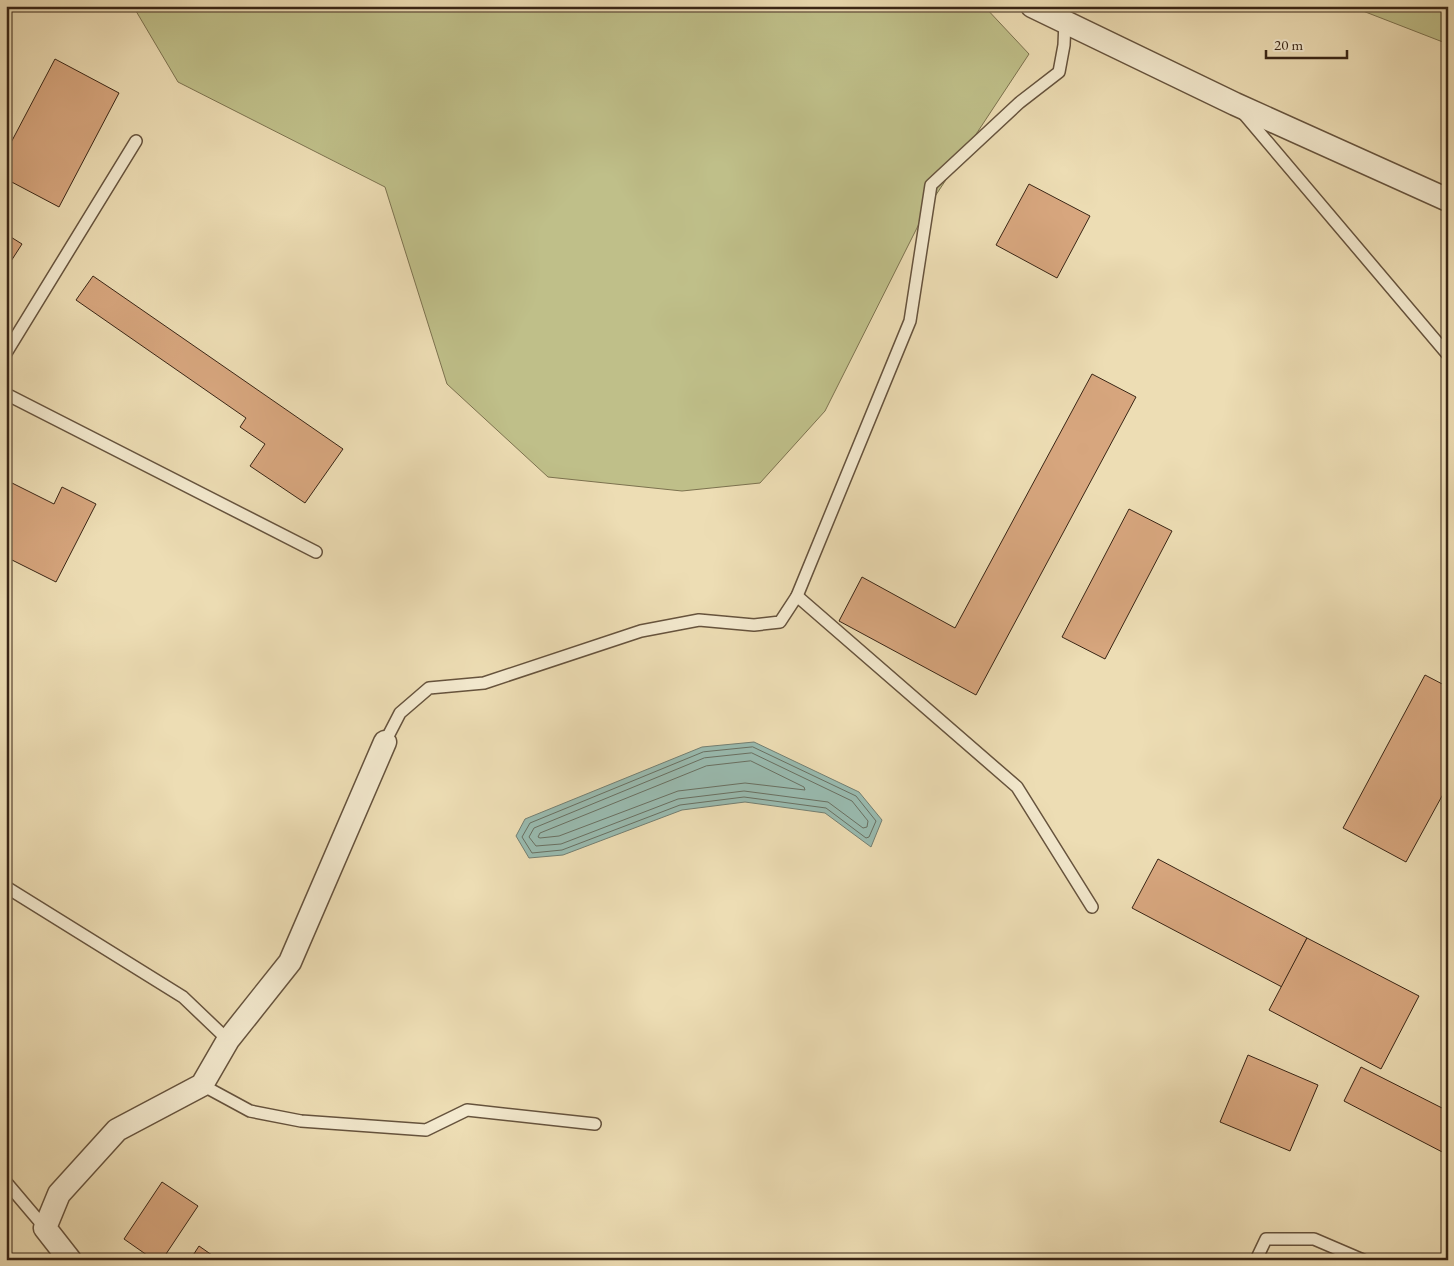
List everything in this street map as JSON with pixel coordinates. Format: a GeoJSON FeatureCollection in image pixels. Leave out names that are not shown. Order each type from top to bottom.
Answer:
{"type":"FeatureCollection","features":[{"type":"Feature","properties":{"kind":"street"},"geometry":{"type":"LineString","coordinates":[[1032,6],[1235,104],[1448,200]]}},
{"type":"Feature","properties":{"kind":"street"},"geometry":{"type":"LineString","coordinates":[[70,1260],[45,1228],[59,1194],[117,1130],[202,1085],[228,1040],[290,962],[385,742]]}},
{"type":"Feature","properties":{"kind":"lane"},"geometry":{"type":"LineString","coordinates":[[385,742],[400,713],[429,688],[484,683],[642,631],[699,620],[754,625],[780,622],[797,596],[910,321],[931,185],[1019,103],[1059,72],[1064,45],[1065,21]]}},
{"type":"Feature","properties":{"kind":"lane"},"geometry":{"type":"LineString","coordinates":[[1235,104],[1448,355]]}},
{"type":"Feature","properties":{"kind":"lane"},"geometry":{"type":"LineString","coordinates":[[6,353],[136,141]]}},
{"type":"Feature","properties":{"kind":"lane"},"geometry":{"type":"LineString","coordinates":[[6,394],[316,552]]}},
{"type":"Feature","properties":{"kind":"lane"},"geometry":{"type":"LineString","coordinates":[[797,596],[1017,787],[1092,907]]}},
{"type":"Feature","properties":{"kind":"lane"},"geometry":{"type":"LineString","coordinates":[[6,887],[183,997],[228,1040]]}},
{"type":"Feature","properties":{"kind":"lane"},"geometry":{"type":"LineString","coordinates":[[202,1085],[250,1111],[301,1121],[426,1130],[467,1110],[595,1124]]}},
{"type":"Feature","properties":{"kind":"lane"},"geometry":{"type":"LineString","coordinates":[[6,1182],[45,1228]]}},
{"type":"Feature","properties":{"kind":"lane"},"geometry":{"type":"LineString","coordinates":[[1256,1260],[1266,1239],[1314,1239],[1363,1260]]}},
{"type":"Feature","properties":{"kind":"green space"},"geometry":{"type":"Polygon","coordinates":[[[133,6],[984,6],[1029,54],[926,210],[825,411],[760,483],[682,491],[548,477],[447,384],[385,187],[178,82],[133,6]]]}},
{"type":"Feature","properties":{"kind":"green space"},"geometry":{"type":"Polygon","coordinates":[[[1350,6],[1448,6],[1448,44],[1350,6]]]}},
{"type":"Feature","properties":{"kind":"water"},"geometry":{"type":"Polygon","coordinates":[[[754,742],[859,792],[882,820],[871,847],[825,813],[745,802],[682,810],[563,855],[529,858],[516,836],[525,819],[702,747],[754,742]]]}},
{"type":"Feature","properties":{"kind":"building"},"geometry":{"type":"Polygon","coordinates":[[[55,59],[119,93],[59,207],[6,179],[6,152],[55,59]]]}},
{"type":"Feature","properties":{"kind":"building"},"geometry":{"type":"Polygon","coordinates":[[[1029,184],[1090,216],[1057,278],[996,245],[1029,184]]]}},
{"type":"Feature","properties":{"kind":"building"},"geometry":{"type":"Polygon","coordinates":[[[6,234],[22,244],[6,269],[6,234]]]}},
{"type":"Feature","properties":{"kind":"building"},"geometry":{"type":"Polygon","coordinates":[[[93,276],[343,449],[305,503],[250,466],[265,444],[240,427],[246,418],[76,300],[93,276]]]}},
{"type":"Feature","properties":{"kind":"building"},"geometry":{"type":"Polygon","coordinates":[[[1092,374],[1136,397],[976,695],[839,621],[862,577],[955,628],[1092,374]]]}},
{"type":"Feature","properties":{"kind":"building"},"geometry":{"type":"Polygon","coordinates":[[[6,480],[54,504],[62,487],[96,504],[56,582],[6,557],[6,480]]]}},
{"type":"Feature","properties":{"kind":"building"},"geometry":{"type":"Polygon","coordinates":[[[1129,509],[1172,531],[1105,659],[1062,637],[1129,509]]]}},
{"type":"Feature","properties":{"kind":"building"},"geometry":{"type":"Polygon","coordinates":[[[1425,675],[1448,687],[1448,785],[1406,862],[1343,828],[1425,675]]]}},
{"type":"Feature","properties":{"kind":"building"},"geometry":{"type":"Polygon","coordinates":[[[1158,859],[1307,938],[1282,987],[1132,908],[1158,859]]]}},
{"type":"Feature","properties":{"kind":"building"},"geometry":{"type":"Polygon","coordinates":[[[1307,938],[1419,996],[1381,1069],[1269,1010],[1307,938]]]}},
{"type":"Feature","properties":{"kind":"building"},"geometry":{"type":"Polygon","coordinates":[[[1248,1055],[1318,1085],[1290,1151],[1220,1122],[1248,1055]]]}},
{"type":"Feature","properties":{"kind":"building"},"geometry":{"type":"Polygon","coordinates":[[[1361,1067],[1448,1111],[1448,1155],[1344,1101],[1361,1067]]]}},
{"type":"Feature","properties":{"kind":"building"},"geometry":{"type":"Polygon","coordinates":[[[162,1182],[198,1206],[162,1260],[154,1260],[124,1239],[162,1182]]]}},
{"type":"Feature","properties":{"kind":"building"},"geometry":{"type":"Polygon","coordinates":[[[199,1246],[219,1260],[190,1260],[199,1246]]]}}]}
